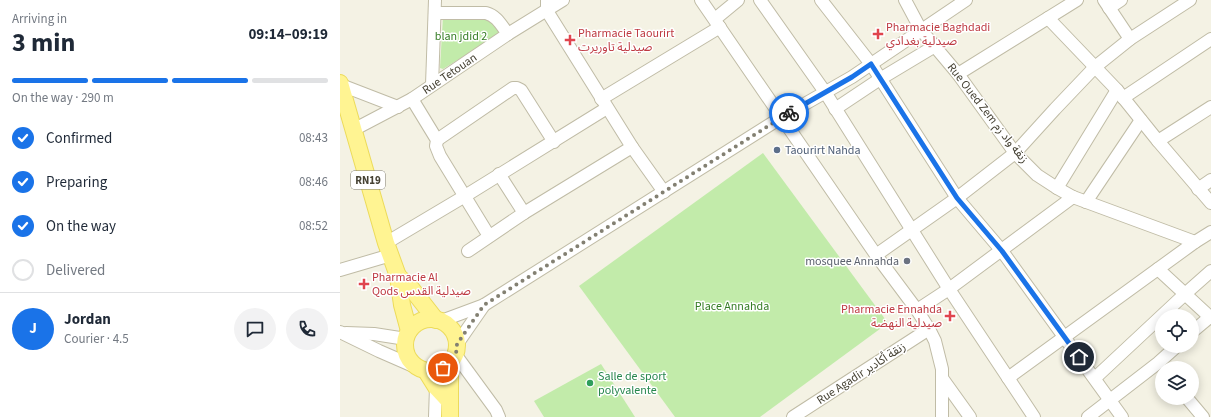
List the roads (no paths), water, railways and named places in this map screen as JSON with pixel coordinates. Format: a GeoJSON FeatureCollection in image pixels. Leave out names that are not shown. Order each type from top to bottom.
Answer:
{"type":"FeatureCollection","features":[{"type":"Feature","properties":{"kind":"main road","name":"RN19"},"geometry":{"type":"LineString","coordinates":[[340,84],[388,249],[398,276],[408,335],[405,347],[407,355],[411,362],[422,369],[450,409]]}},
{"type":"Feature","properties":{"kind":"main road","name":"RN19"},"geometry":{"type":"LineString","coordinates":[[398,276],[411,288],[439,321],[452,330],[454,353],[450,409]]}},
{"type":"Feature","properties":{"kind":"main road"},"geometry":{"type":"LineString","coordinates":[[408,335],[418,322],[424,320],[439,321]]}},
{"type":"Feature","properties":{"kind":"main road"},"geometry":{"type":"LineString","coordinates":[[422,369],[435,371],[443,368],[454,353]]}},
{"type":"Feature","properties":{"kind":"street"},"geometry":{"type":"LineString","coordinates":[[432,85],[435,0]]}},
{"type":"Feature","properties":{"kind":"street","name":"Rue Tetouan"},"geometry":{"type":"LineString","coordinates":[[354,130],[412,99],[508,34],[547,5],[563,0]]}},
{"type":"Feature","properties":{"kind":"street"},"geometry":{"type":"LineString","coordinates":[[701,0],[876,255],[917,310],[929,329],[935,341],[938,352],[942,378],[942,417]]}},
{"type":"Feature","properties":{"kind":"street"},"geometry":{"type":"LineString","coordinates":[[340,270],[388,249],[465,196],[554,142],[604,104],[717,23],[738,0]]}},
{"type":"Feature","properties":{"kind":"street"},"geometry":{"type":"LineString","coordinates":[[760,0],[824,92],[912,229],[948,290],[1034,417]]}},
{"type":"Feature","properties":{"kind":"street"},"geometry":{"type":"LineString","coordinates":[[821,0],[871,64],[957,198],[1002,251],[1122,417]]}},
{"type":"Feature","properties":{"kind":"street","name":"Rue Oued Zem زنقة واد زم"},"geometry":{"type":"LineString","coordinates":[[905,0],[921,30],[958,74],[1015,153],[1037,175],[1073,197],[1134,218],[1195,242]]}},
{"type":"Feature","properties":{"kind":"street"},"geometry":{"type":"LineString","coordinates":[[439,321],[484,305],[782,117],[852,77],[966,0]]}},
{"type":"Feature","properties":{"kind":"street"},"geometry":{"type":"LineString","coordinates":[[958,74],[1077,0]]}},
{"type":"Feature","properties":{"kind":"street"},"geometry":{"type":"LineString","coordinates":[[1121,0],[1107,4],[1130,39]]}},
{"type":"Feature","properties":{"kind":"street"},"geometry":{"type":"LineString","coordinates":[[876,255],[957,198],[1015,153],[1095,67],[1130,39],[1190,0]]}},
{"type":"Feature","properties":{"kind":"street"},"geometry":{"type":"LineString","coordinates":[[547,5],[604,104],[664,192]]}},
{"type":"Feature","properties":{"kind":"street"},"geometry":{"type":"LineString","coordinates":[[435,12],[486,13],[497,18],[508,34]]}},
{"type":"Feature","properties":{"kind":"street"},"geometry":{"type":"LineString","coordinates":[[1048,18],[1120,94],[1211,204]]}},
{"type":"Feature","properties":{"kind":"street"},"geometry":{"type":"LineString","coordinates":[[1057,188],[1120,94],[1211,39]]}},
{"type":"Feature","properties":{"kind":"street"},"geometry":{"type":"LineString","coordinates":[[835,109],[880,79],[935,46]]}},
{"type":"Feature","properties":{"kind":"street"},"geometry":{"type":"LineString","coordinates":[[340,84],[398,107]]}},
{"type":"Feature","properties":{"kind":"street"},"geometry":{"type":"LineString","coordinates":[[437,140],[513,88],[517,88],[521,90],[554,142]]}},
{"type":"Feature","properties":{"kind":"street"},"geometry":{"type":"LineString","coordinates":[[412,99],[437,140],[436,146],[440,156],[490,236]]}},
{"type":"Feature","properties":{"kind":"street"},"geometry":{"type":"LineString","coordinates":[[1158,141],[1211,107]]}},
{"type":"Feature","properties":{"kind":"street"},"geometry":{"type":"LineString","coordinates":[[1086,202],[1141,120]]}},
{"type":"Feature","properties":{"kind":"street"},"geometry":{"type":"LineString","coordinates":[[468,251],[524,213],[632,147]]}},
{"type":"Feature","properties":{"kind":"street"},"geometry":{"type":"LineString","coordinates":[[500,174],[524,213]]}},
{"type":"Feature","properties":{"kind":"street"},"geometry":{"type":"LineString","coordinates":[[1198,189],[1211,180]]}},
{"type":"Feature","properties":{"kind":"street"},"geometry":{"type":"LineString","coordinates":[[917,310],[948,290],[1002,251],[1073,197]]}},
{"type":"Feature","properties":{"kind":"street"},"geometry":{"type":"LineString","coordinates":[[1008,378],[1195,242],[1211,232]]}},
{"type":"Feature","properties":{"kind":"street"},"geometry":{"type":"LineString","coordinates":[[1158,269],[1210,317],[1199,326]]}},
{"type":"Feature","properties":{"kind":"street"},"geometry":{"type":"LineString","coordinates":[[1094,378],[1211,271]]}},
{"type":"Feature","properties":{"kind":"street"},"geometry":{"type":"LineString","coordinates":[[484,305],[454,353],[494,407],[499,417]]}},
{"type":"Feature","properties":{"kind":"street","name":"Rue Agadir زنقة أكادير"},"geometry":{"type":"LineString","coordinates":[[793,417],[929,329]]}},
{"type":"Feature","properties":{"kind":"street"},"geometry":{"type":"LineString","coordinates":[[341,332],[408,335]]}},
{"type":"Feature","properties":{"kind":"street"},"geometry":{"type":"LineString","coordinates":[[341,332],[378,351],[422,369]]}},
{"type":"Feature","properties":{"kind":"street"},"geometry":{"type":"LineString","coordinates":[[1164,361],[1171,353]]}},
{"type":"Feature","properties":{"kind":"street"},"geometry":{"type":"LineString","coordinates":[[1088,417],[1155,369]]}},
{"type":"Feature","properties":{"kind":"street"},"geometry":{"type":"LineString","coordinates":[[942,378],[970,417]]}},
{"type":"Feature","properties":{"kind":"street"},"geometry":{"type":"LineString","coordinates":[[434,417],[436,387]]}},
{"type":"Feature","properties":{"kind":"street"},"geometry":{"type":"LineString","coordinates":[[1193,405],[1203,417]]}},
{"type":"Feature","properties":{"kind":"place","name":"Pharmacie Baghdadi صيدلية بغدادي"},"geometry":{"type":"Point","coordinates":[878,34]}},
{"type":"Feature","properties":{"kind":"place","name":"Pharmacie Taourirt صيدلية تاوريرت"},"geometry":{"type":"Point","coordinates":[570,40]}},
{"type":"Feature","properties":{"kind":"place","name":"Taourirt Nahda"},"geometry":{"type":"Point","coordinates":[777,150]}},
{"type":"Feature","properties":{"kind":"place","name":"mosquee Annahda"},"geometry":{"type":"Point","coordinates":[907,261]}},
{"type":"Feature","properties":{"kind":"place","name":"Pharmacie Al Qods صيدلية القدس"},"geometry":{"type":"Point","coordinates":[364,284]}},
{"type":"Feature","properties":{"kind":"place","name":"Pharmacie Ennahda صيدلية النهضة"},"geometry":{"type":"Point","coordinates":[950,316]}},
{"type":"Feature","properties":{"kind":"place","name":"Salle de sport polyvalente"},"geometry":{"type":"Point","coordinates":[590,383]}},
{"type":"Feature","properties":{"kind":"park label","name":"blan jdid 2"},"geometry":{"type":"Point","coordinates":[461,36]}},
{"type":"Feature","properties":{"kind":"park label","name":"Place Annahda"},"geometry":{"type":"Point","coordinates":[732,306]}}]}
